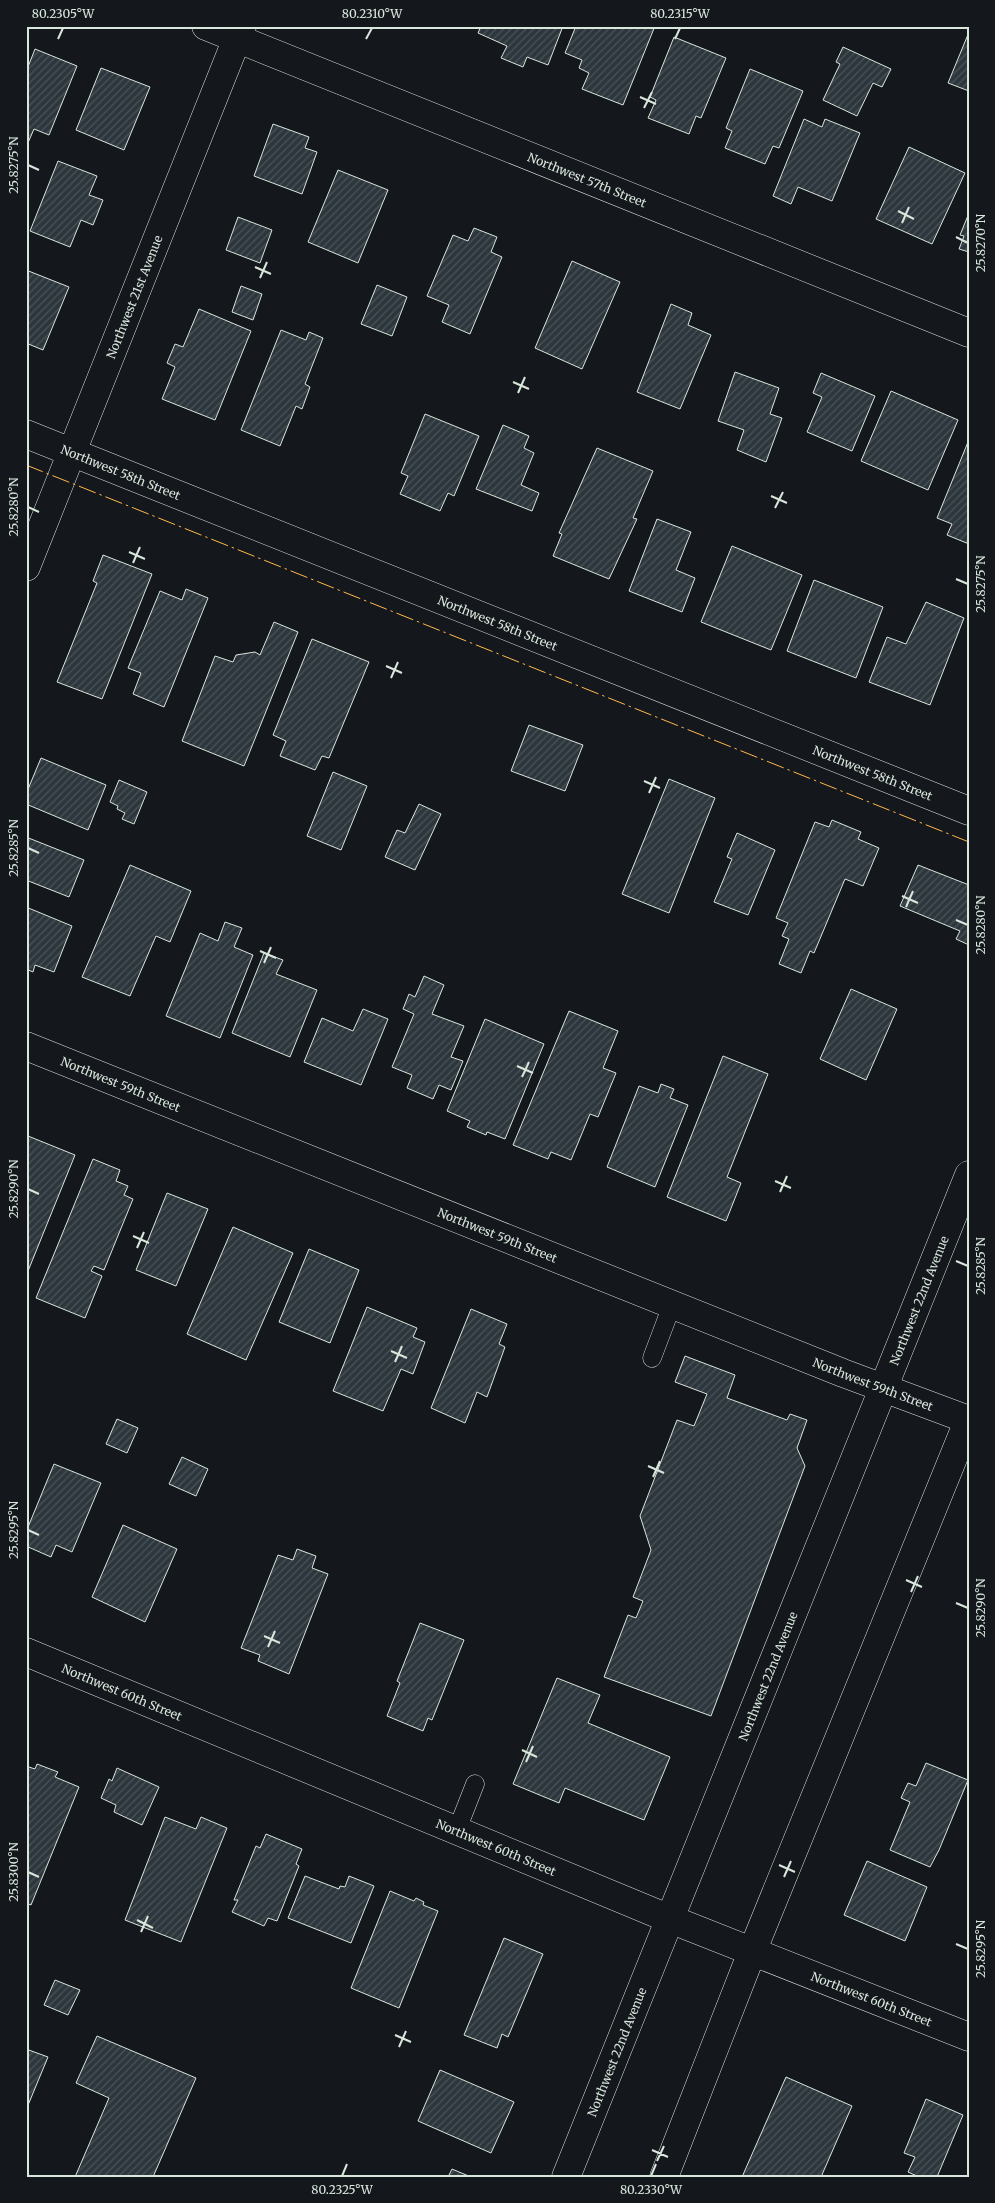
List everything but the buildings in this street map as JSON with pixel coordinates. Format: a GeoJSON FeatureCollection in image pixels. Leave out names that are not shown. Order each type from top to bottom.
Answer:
{"type":"FeatureCollection","features":[{"type":"Feature","properties":{"kind":"street","name":"Northwest 57th Street"},"geometry":{"type":"LineString","coordinates":[[206,26],[239,32],[969,333]]}},
{"type":"Feature","properties":{"kind":"street","name":"Northwest 21st Avenue"},"geometry":{"type":"LineString","coordinates":[[26,567],[239,32]]}},
{"type":"Feature","properties":{"kind":"street","name":"Northwest 58th Street"},"geometry":{"type":"LineString","coordinates":[[26,434],[969,811]]}},
{"type":"Feature","properties":{"kind":"street","name":"Northwest 59th Street"},"geometry":{"type":"LineString","coordinates":[[26,1046],[882,1389],[969,1420]]}},
{"type":"Feature","properties":{"kind":"street","name":"Northwest 22nd Avenue"},"geometry":{"type":"LineString","coordinates":[[566,2177],[969,1175]]}},
{"type":"Feature","properties":{"kind":"street"},"geometry":{"type":"LineString","coordinates":[[664,2177],[752,1952],[969,1420]]}},
{"type":"Feature","properties":{"kind":"street","name":"Northwest 60th Street"},"geometry":{"type":"LineString","coordinates":[[26,1652],[670,1919],[969,2037]]}},
{"type":"Feature","properties":{"kind":"lane"},"geometry":{"type":"LineString","coordinates":[[652,1358],[672,1305]]}},
{"type":"Feature","properties":{"kind":"lane"},"geometry":{"type":"LineString","coordinates":[[457,1830],[476,1784]]}},
{"type":"Feature","properties":{"kind":"power"},"geometry":{"type":"LineString","coordinates":[[26,465],[969,842]]}}]}
